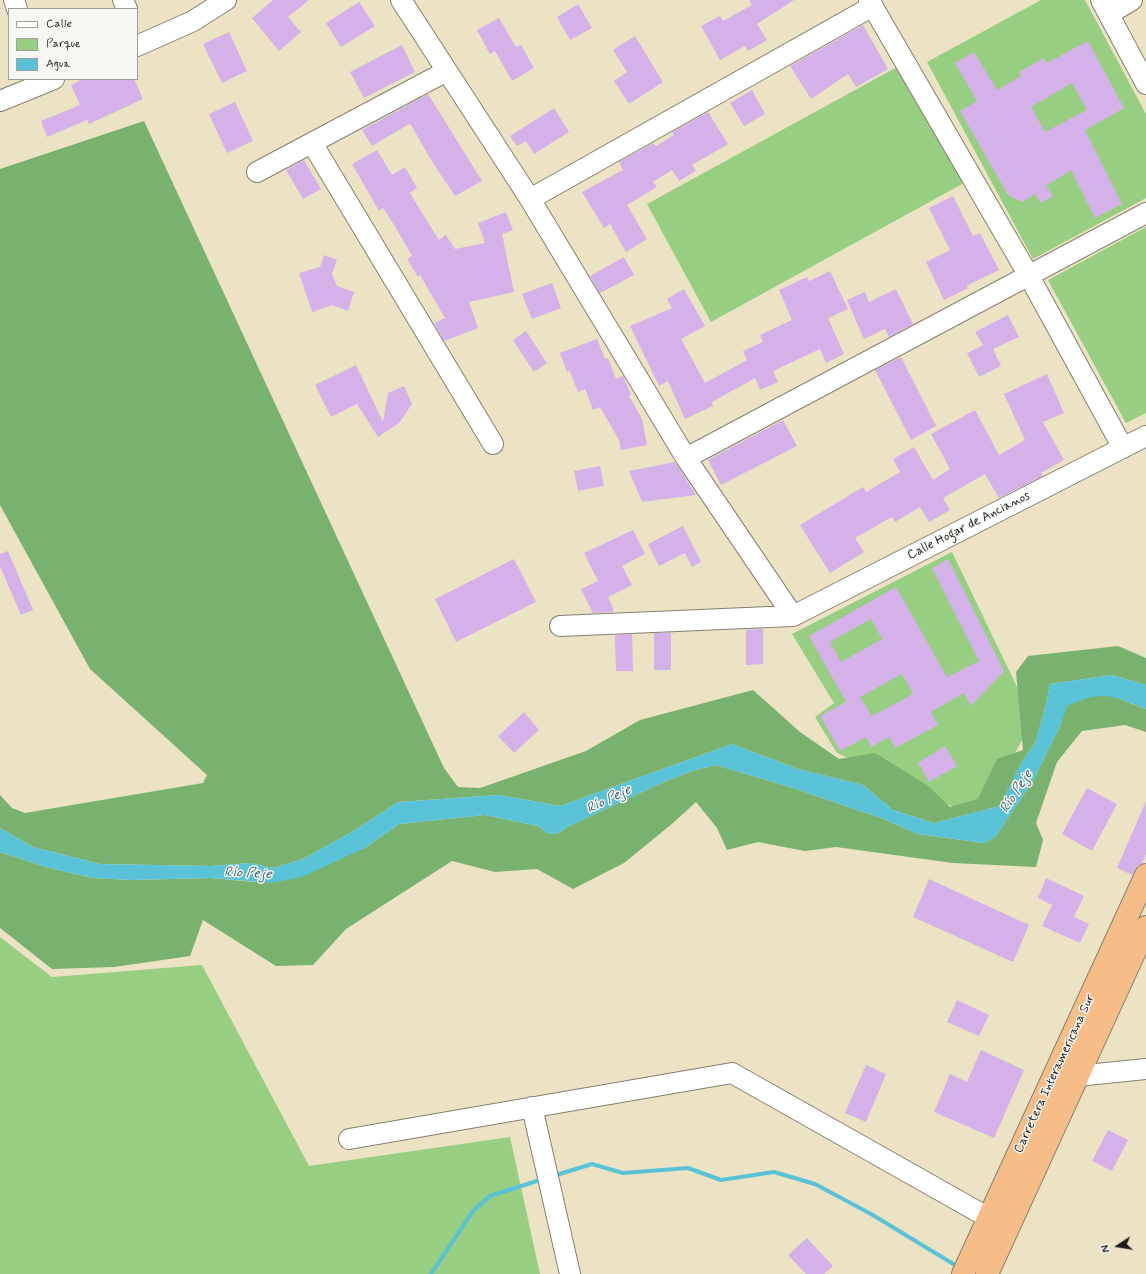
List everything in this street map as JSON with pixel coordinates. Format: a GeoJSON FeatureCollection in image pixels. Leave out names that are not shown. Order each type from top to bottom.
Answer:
{"type":"FeatureCollection","features":[{"type":"Feature","properties":{"kind":"highway","name":"Carretera Interamericana Sur"},"geometry":{"type":"LineString","coordinates":[[963,1274],[1146,875]]}},
{"type":"Feature","properties":{"kind":"highway","name":"Carretera Interamericana Sur"},"geometry":{"type":"LineString","coordinates":[[987,1274],[1146,927]]}},
{"type":"Feature","properties":{"kind":"street"},"geometry":{"type":"LineString","coordinates":[[139,40],[193,21],[226,0]]}},
{"type":"Feature","properties":{"kind":"street"},"geometry":{"type":"LineString","coordinates":[[401,0],[530,200],[686,458],[793,616]]}},
{"type":"Feature","properties":{"kind":"street"},"geometry":{"type":"LineString","coordinates":[[1132,0],[1105,7],[1146,84]]}},
{"type":"Feature","properties":{"kind":"street"},"geometry":{"type":"LineString","coordinates":[[530,200],[871,3],[1029,276],[1123,448]]}},
{"type":"Feature","properties":{"kind":"street"},"geometry":{"type":"LineString","coordinates":[[257,172],[447,71]]}},
{"type":"Feature","properties":{"kind":"street"},"geometry":{"type":"LineString","coordinates":[[0,101],[46,80]]}},
{"type":"Feature","properties":{"kind":"street"},"geometry":{"type":"LineString","coordinates":[[312,143],[493,444]]}},
{"type":"Feature","properties":{"kind":"street"},"geometry":{"type":"LineString","coordinates":[[686,458],[1146,213]]}},
{"type":"Feature","properties":{"kind":"street","name":"Calle Hogar de Ancianos"},"geometry":{"type":"LineString","coordinates":[[793,616],[1146,436]]}},
{"type":"Feature","properties":{"kind":"street"},"geometry":{"type":"LineString","coordinates":[[560,626],[793,616]]}},
{"type":"Feature","properties":{"kind":"street"},"geometry":{"type":"LineString","coordinates":[[1077,1076],[1146,1069]]}},
{"type":"Feature","properties":{"kind":"street"},"geometry":{"type":"LineString","coordinates":[[349,1139],[732,1073],[989,1218]]}},
{"type":"Feature","properties":{"kind":"street"},"geometry":{"type":"LineString","coordinates":[[532,1107],[570,1274]]}},
{"type":"Feature","properties":{"kind":"green space"},"geometry":{"type":"Polygon","coordinates":[[[1041,0],[1085,0],[1146,114],[1146,198],[1033,259],[927,62],[1041,0]]]}},
{"type":"Feature","properties":{"kind":"green space"},"geometry":{"type":"Polygon","coordinates":[[[899,66],[964,183],[711,322],[647,204],[899,66]]]}},
{"type":"Feature","properties":{"kind":"green space"},"geometry":{"type":"Polygon","coordinates":[[[144,121],[444,768],[458,787],[480,788],[586,751],[640,720],[753,690],[800,732],[839,759],[875,753],[927,785],[950,807],[978,799],[997,759],[1023,750],[1016,672],[1028,656],[1118,646],[1146,658],[1146,685],[1112,675],[1050,684],[1045,709],[1035,743],[1022,762],[1000,806],[934,823],[893,810],[863,785],[798,769],[732,744],[560,806],[499,795],[398,802],[352,832],[303,859],[273,868],[250,863],[211,866],[100,864],[33,847],[0,828],[0,795],[12,808],[25,813],[203,783],[207,775],[90,669],[0,505],[0,169],[144,121]]]}},
{"type":"Feature","properties":{"kind":"green space"},"geometry":{"type":"Polygon","coordinates":[[[1146,227],[1146,413],[1126,423],[1048,280],[1146,227]]]}},
{"type":"Feature","properties":{"kind":"green space"},"geometry":{"type":"Polygon","coordinates":[[[952,552],[1033,720],[979,819],[837,753],[815,717],[834,703],[792,634],[952,552]]]}},
{"type":"Feature","properties":{"kind":"green space"},"geometry":{"type":"Polygon","coordinates":[[[1089,696],[1112,696],[1146,709],[1146,732],[1125,725],[1082,731],[1057,762],[1036,823],[1043,840],[1036,867],[953,863],[836,847],[805,851],[758,842],[727,850],[717,828],[696,802],[624,863],[573,889],[537,869],[495,872],[452,861],[346,929],[313,965],[276,966],[203,920],[190,956],[114,967],[52,969],[0,928],[0,852],[49,868],[93,878],[130,880],[211,878],[254,882],[365,848],[399,824],[485,815],[538,826],[549,834],[559,833],[567,827],[666,781],[695,770],[716,765],[796,789],[881,818],[918,834],[984,843],[996,836],[1034,779],[1060,726],[1066,706],[1089,696]]]}},
{"type":"Feature","properties":{"kind":"green space"},"geometry":{"type":"Polygon","coordinates":[[[0,937],[52,977],[202,965],[309,1166],[510,1137],[540,1274],[0,1274],[0,937]]]}},
{"type":"Feature","properties":{"kind":"water","name":"Río Peje"},"geometry":{"type":"Polygon","coordinates":[[[1112,675],[1146,685],[1146,709],[1124,700],[1106,696],[1089,698],[1067,706],[1060,726],[1034,779],[996,836],[984,843],[918,834],[881,818],[796,789],[716,765],[695,770],[666,781],[567,827],[559,833],[549,834],[538,826],[485,815],[399,824],[365,848],[302,877],[272,883],[211,878],[130,880],[93,878],[49,868],[0,852],[0,828],[33,847],[100,864],[211,866],[250,863],[273,868],[303,859],[352,832],[398,802],[499,795],[560,806],[732,744],[798,769],[863,785],[893,810],[934,823],[1000,806],[1022,762],[1035,743],[1045,709],[1050,684],[1112,675]]]}},
{"type":"Feature","properties":{"kind":"building"},"geometry":{"type":"Polygon","coordinates":[[[273,0],[309,0],[288,17],[301,32],[279,51],[252,18],[273,0]]]}},
{"type":"Feature","properties":{"kind":"building"},"geometry":{"type":"Polygon","coordinates":[[[749,0],[794,0],[757,24],[767,40],[748,51],[745,46],[720,60],[701,26],[720,16],[723,21],[752,5],[749,0]]]}},
{"type":"Feature","properties":{"kind":"building"},"geometry":{"type":"Polygon","coordinates":[[[359,2],[375,26],[341,47],[326,23],[359,2]]]}},
{"type":"Feature","properties":{"kind":"building"},"geometry":{"type":"Polygon","coordinates":[[[578,4],[592,28],[570,40],[557,17],[578,4]]]}},
{"type":"Feature","properties":{"kind":"building"},"geometry":{"type":"Polygon","coordinates":[[[499,18],[516,47],[521,45],[534,68],[512,81],[495,51],[490,54],[477,30],[499,18]]]}},
{"type":"Feature","properties":{"kind":"building"},"geometry":{"type":"Polygon","coordinates":[[[863,25],[888,69],[856,87],[848,74],[811,99],[790,66],[863,25]]]}},
{"type":"Feature","properties":{"kind":"building"},"geometry":{"type":"Polygon","coordinates":[[[229,32],[247,71],[222,83],[203,44],[229,32]]]}},
{"type":"Feature","properties":{"kind":"building"},"geometry":{"type":"Polygon","coordinates":[[[635,36],[663,82],[629,104],[614,81],[627,72],[613,50],[635,36]]]}},
{"type":"Feature","properties":{"kind":"building"},"geometry":{"type":"Polygon","coordinates":[[[1088,41],[1124,108],[1085,130],[1122,204],[1095,218],[1071,170],[1046,186],[1053,196],[1041,203],[1035,194],[1022,202],[1008,195],[960,111],[977,101],[955,63],[974,52],[997,90],[1021,76],[1019,72],[1044,58],[1047,63],[1088,41]],[[1072,83],[1031,107],[1045,132],[1087,110],[1072,83]]]}},
{"type":"Feature","properties":{"kind":"building"},"geometry":{"type":"Polygon","coordinates":[[[402,45],[415,72],[364,98],[350,72],[402,45]]]}},
{"type":"Feature","properties":{"kind":"building"},"geometry":{"type":"Polygon","coordinates":[[[81,80],[134,80],[143,99],[89,124],[87,120],[47,137],[41,121],[80,105],[71,85],[81,80]]]}},
{"type":"Feature","properties":{"kind":"building"},"geometry":{"type":"Polygon","coordinates":[[[752,90],[765,114],[744,126],[730,103],[752,90]]]}},
{"type":"Feature","properties":{"kind":"building"},"geometry":{"type":"Polygon","coordinates":[[[428,94],[482,181],[455,196],[431,160],[411,125],[409,124],[372,146],[362,130],[428,94]]]}},
{"type":"Feature","properties":{"kind":"building"},"geometry":{"type":"Polygon","coordinates":[[[235,102],[253,141],[227,153],[209,114],[235,102]]]}},
{"type":"Feature","properties":{"kind":"building"},"geometry":{"type":"Polygon","coordinates":[[[554,108],[569,132],[534,154],[526,141],[517,146],[510,136],[554,108]]]}},
{"type":"Feature","properties":{"kind":"building"},"geometry":{"type":"Polygon","coordinates":[[[708,112],[728,144],[692,165],[696,171],[679,181],[672,170],[653,182],[657,187],[627,205],[647,239],[626,252],[610,224],[604,228],[582,192],[623,170],[619,162],[653,143],[656,146],[674,135],[672,132],[708,112]]]}},
{"type":"Feature","properties":{"kind":"building"},"geometry":{"type":"Polygon","coordinates":[[[377,150],[392,175],[405,167],[417,188],[410,193],[427,221],[439,240],[446,235],[455,249],[485,243],[478,223],[506,212],[513,230],[502,234],[514,292],[469,302],[478,328],[444,341],[434,323],[445,318],[420,275],[418,277],[407,259],[412,256],[396,228],[383,208],[379,211],[352,164],[377,150]]]}},
{"type":"Feature","properties":{"kind":"building"},"geometry":{"type":"Polygon","coordinates":[[[304,160],[321,189],[303,199],[286,170],[304,160]]]}},
{"type":"Feature","properties":{"kind":"building"},"geometry":{"type":"Polygon","coordinates":[[[953,196],[973,236],[980,233],[999,270],[966,286],[968,288],[944,300],[926,262],[950,250],[929,208],[953,196]]]}},
{"type":"Feature","properties":{"kind":"building"},"geometry":{"type":"Polygon","coordinates":[[[324,255],[337,260],[332,274],[337,286],[354,292],[348,311],[332,305],[312,312],[299,273],[320,267],[324,255]]]}},
{"type":"Feature","properties":{"kind":"building"},"geometry":{"type":"Polygon","coordinates":[[[624,257],[634,275],[600,293],[590,276],[624,257]]]}},
{"type":"Feature","properties":{"kind":"building"},"geometry":{"type":"Polygon","coordinates":[[[830,271],[848,309],[828,318],[844,354],[826,363],[820,349],[773,371],[778,382],[760,390],[755,378],[712,402],[713,406],[685,419],[668,381],[659,386],[630,326],[672,308],[667,299],[684,289],[705,326],[681,339],[705,383],[747,360],[743,351],[763,342],[760,335],[792,320],[779,290],[807,277],[809,281],[830,271]]]}},
{"type":"Feature","properties":{"kind":"building"},"geometry":{"type":"Polygon","coordinates":[[[552,283],[561,308],[532,319],[522,294],[552,283]]]}},
{"type":"Feature","properties":{"kind":"building"},"geometry":{"type":"Polygon","coordinates":[[[896,289],[913,324],[889,337],[885,329],[864,339],[847,300],[865,292],[869,302],[896,289]]]}},
{"type":"Feature","properties":{"kind":"building"},"geometry":{"type":"Polygon","coordinates":[[[1008,315],[1019,337],[993,349],[1001,366],[979,377],[967,353],[983,345],[975,332],[1008,315]]]}},
{"type":"Feature","properties":{"kind":"building"},"geometry":{"type":"Polygon","coordinates":[[[526,331],[547,363],[534,372],[513,340],[526,331]]]}},
{"type":"Feature","properties":{"kind":"building"},"geometry":{"type":"Polygon","coordinates":[[[597,339],[605,359],[608,358],[616,379],[623,376],[631,395],[629,396],[642,419],[647,445],[621,450],[619,440],[600,407],[593,410],[585,389],[578,392],[570,371],[567,372],[560,353],[597,339]]]}},
{"type":"Feature","properties":{"kind":"building"},"geometry":{"type":"Polygon","coordinates":[[[901,357],[936,426],[911,440],[875,370],[901,357]]]}},
{"type":"Feature","properties":{"kind":"building"},"geometry":{"type":"Polygon","coordinates":[[[356,365],[383,422],[388,393],[404,386],[412,404],[399,423],[378,437],[357,404],[331,417],[315,385],[356,365]]]}},
{"type":"Feature","properties":{"kind":"building"},"geometry":{"type":"Polygon","coordinates":[[[1047,374],[1064,413],[1043,422],[1064,460],[1041,473],[1043,476],[999,498],[985,474],[943,498],[950,510],[929,522],[920,507],[895,522],[892,517],[855,538],[864,552],[830,573],[800,525],[863,487],[866,492],[900,472],[893,459],[914,447],[933,480],[950,469],[931,434],[975,410],[999,455],[1025,440],[1004,394],[1047,374]]]}},
{"type":"Feature","properties":{"kind":"building"},"geometry":{"type":"Polygon","coordinates":[[[783,420],[797,446],[721,485],[708,460],[783,420]]]}},
{"type":"Feature","properties":{"kind":"building"},"geometry":{"type":"Polygon","coordinates":[[[675,462],[696,495],[642,502],[629,471],[675,462]]]}},
{"type":"Feature","properties":{"kind":"building"},"geometry":{"type":"Polygon","coordinates":[[[600,466],[604,486],[578,491],[574,471],[600,466]]]}},
{"type":"Feature","properties":{"kind":"building"},"geometry":{"type":"Polygon","coordinates":[[[683,526],[701,562],[692,567],[685,553],[659,566],[648,544],[683,526]]]}},
{"type":"Feature","properties":{"kind":"building"},"geometry":{"type":"Polygon","coordinates":[[[633,530],[645,554],[622,566],[632,585],[608,597],[613,608],[613,612],[593,613],[581,589],[598,581],[584,553],[633,530]]]}},
{"type":"Feature","properties":{"kind":"building"},"geometry":{"type":"Polygon","coordinates":[[[8,551],[33,610],[21,615],[0,566],[0,554],[8,551]]]}},
{"type":"Feature","properties":{"kind":"building"},"geometry":{"type":"Polygon","coordinates":[[[514,559],[536,602],[456,642],[435,599],[514,559]]]}},
{"type":"Feature","properties":{"kind":"building"},"geometry":{"type":"Polygon","coordinates":[[[948,559],[1004,671],[971,706],[964,693],[931,712],[938,725],[895,748],[889,737],[871,747],[866,737],[840,751],[820,716],[846,702],[809,636],[896,587],[947,677],[979,661],[932,568],[948,559]],[[871,619],[830,642],[841,662],[882,639],[871,619]],[[902,674],[860,697],[872,716],[913,694],[902,674]]]}},
{"type":"Feature","properties":{"kind":"building"},"geometry":{"type":"Polygon","coordinates":[[[763,629],[763,664],[746,665],[746,630],[763,629]]]}},
{"type":"Feature","properties":{"kind":"building"},"geometry":{"type":"Polygon","coordinates":[[[654,633],[671,633],[671,670],[654,670],[654,633]]]}},
{"type":"Feature","properties":{"kind":"building"},"geometry":{"type":"Polygon","coordinates":[[[632,634],[633,671],[616,671],[615,635],[632,634]]]}},
{"type":"Feature","properties":{"kind":"building"},"geometry":{"type":"Polygon","coordinates":[[[524,712],[539,730],[514,753],[498,736],[524,712]]]}},
{"type":"Feature","properties":{"kind":"building"},"geometry":{"type":"Polygon","coordinates":[[[945,746],[957,766],[929,782],[918,763],[945,746]]]}},
{"type":"Feature","properties":{"kind":"building"},"geometry":{"type":"Polygon","coordinates":[[[1087,788],[1117,804],[1092,851],[1062,834],[1087,788]]]}},
{"type":"Feature","properties":{"kind":"building"},"geometry":{"type":"Polygon","coordinates":[[[1146,801],[1146,854],[1142,864],[1138,865],[1132,875],[1117,868],[1146,801]]]}},
{"type":"Feature","properties":{"kind":"building"},"geometry":{"type":"Polygon","coordinates":[[[1046,878],[1084,896],[1074,917],[1089,924],[1080,943],[1042,926],[1052,905],[1038,898],[1046,878]]]}},
{"type":"Feature","properties":{"kind":"building"},"geometry":{"type":"Polygon","coordinates":[[[929,879],[1029,925],[1013,962],[913,917],[929,879]]]}},
{"type":"Feature","properties":{"kind":"building"},"geometry":{"type":"Polygon","coordinates":[[[957,1000],[989,1015],[979,1036],[947,1022],[957,1000]]]}},
{"type":"Feature","properties":{"kind":"building"},"geometry":{"type":"Polygon","coordinates":[[[981,1050],[1024,1070],[994,1138],[934,1112],[950,1074],[967,1082],[981,1050]]]}},
{"type":"Feature","properties":{"kind":"building"},"geometry":{"type":"Polygon","coordinates":[[[866,1065],[886,1074],[866,1122],[845,1113],[866,1065]]]}},
{"type":"Feature","properties":{"kind":"building"},"geometry":{"type":"Polygon","coordinates":[[[1108,1130],[1128,1140],[1112,1171],[1092,1161],[1108,1130]]]}},
{"type":"Feature","properties":{"kind":"building"},"geometry":{"type":"Polygon","coordinates":[[[807,1238],[833,1266],[824,1274],[806,1274],[788,1255],[807,1238]]]}},
{"type":"Feature","properties":{"kind":"waterway"},"geometry":{"type":"LineString","coordinates":[[553,1176],[592,1164],[623,1173],[688,1168],[721,1180],[774,1172],[815,1184],[871,1214],[955,1265]]}},
{"type":"Feature","properties":{"kind":"waterway"},"geometry":{"type":"LineString","coordinates":[[431,1274],[473,1211],[490,1196],[543,1179]]}}]}
